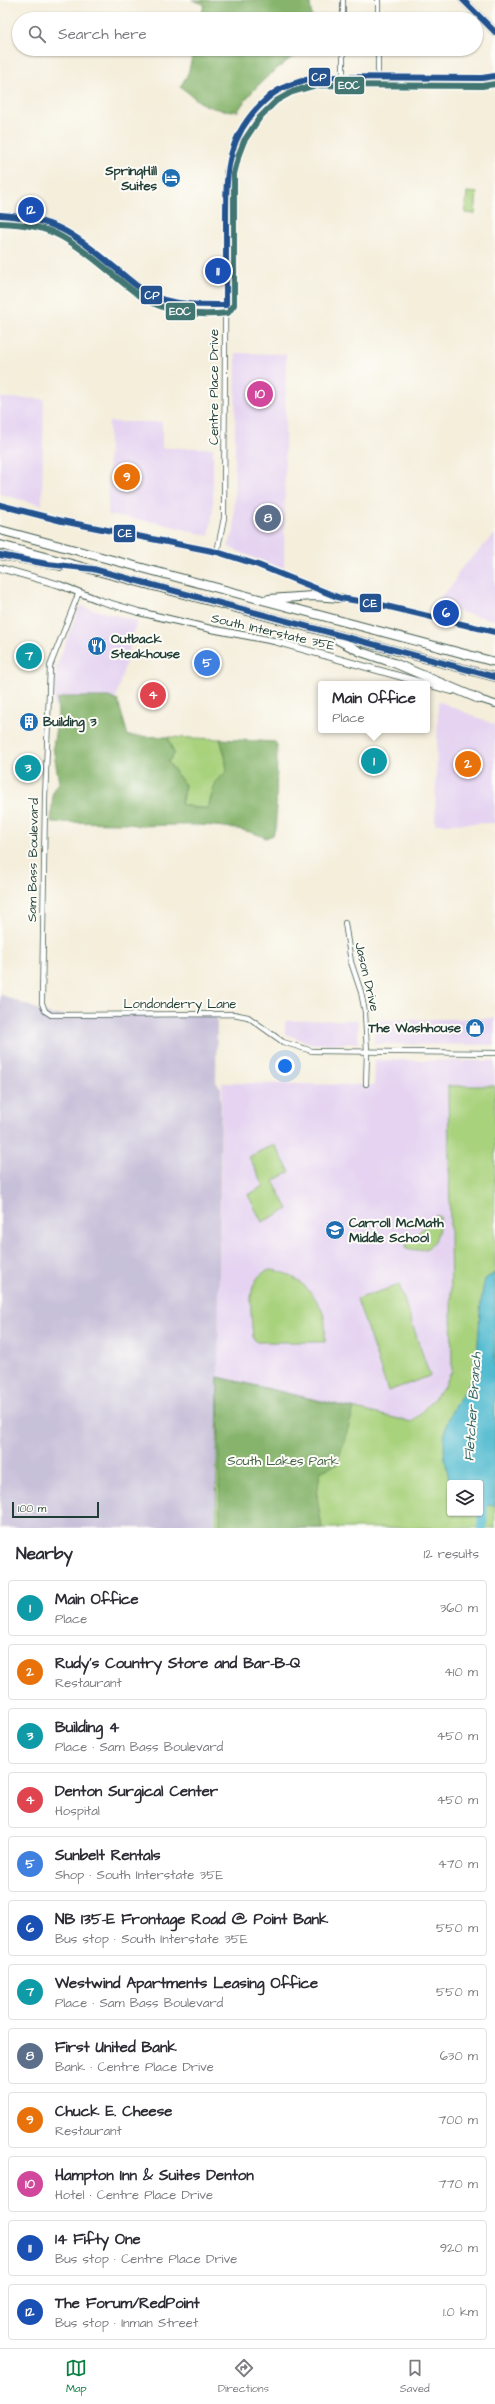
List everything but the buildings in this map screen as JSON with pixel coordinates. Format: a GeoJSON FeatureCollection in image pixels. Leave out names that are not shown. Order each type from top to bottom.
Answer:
{"type":"FeatureCollection","features":[{"type":"Feature","properties":{"kind":"highway"},"geometry":{"type":"LineString","coordinates":[[0,530],[495,662]]}},
{"type":"Feature","properties":{"kind":"highway"},"geometry":{"type":"LineString","coordinates":[[0,545],[325,633],[495,677]]}},
{"type":"Feature","properties":{"kind":"highway"},"geometry":{"type":"LineString","coordinates":[[0,554],[47,564],[93,569]]}},
{"type":"Feature","properties":{"kind":"highway"},"geometry":{"type":"LineString","coordinates":[[263,600],[313,596],[340,598]]}},
{"type":"Feature","properties":{"kind":"highway"},"geometry":{"type":"LineString","coordinates":[[325,633],[361,652],[394,663],[479,699]]}},
{"type":"Feature","properties":{"kind":"main road"},"geometry":{"type":"LineString","coordinates":[[463,0],[475,12]]}},
{"type":"Feature","properties":{"kind":"main road"},"geometry":{"type":"LineString","coordinates":[[483,20],[495,32]]}},
{"type":"Feature","properties":{"kind":"main road"},"geometry":{"type":"LineString","coordinates":[[0,505],[62,521],[216,552],[258,565],[340,598],[377,604],[495,632]]}},
{"type":"Feature","properties":{"kind":"main road","name":"South Interstate 35E"},"geometry":{"type":"LineString","coordinates":[[0,568],[60,585],[139,612],[297,647],[416,681]]}},
{"type":"Feature","properties":{"kind":"main road","name":"South Interstate 35E"},"geometry":{"type":"LineString","coordinates":[[430,685],[495,704]]}},
{"type":"Feature","properties":{"kind":"street"},"geometry":{"type":"LineString","coordinates":[[343,0],[343,12]]}},
{"type":"Feature","properties":{"kind":"street"},"geometry":{"type":"LineString","coordinates":[[378,0],[378,12]]}},
{"type":"Feature","properties":{"kind":"street"},"geometry":{"type":"LineString","coordinates":[[343,56],[343,76]]}},
{"type":"Feature","properties":{"kind":"street"},"geometry":{"type":"LineString","coordinates":[[378,56],[378,77]]}},
{"type":"Feature","properties":{"kind":"street","name":"Centre Place Drive"},"geometry":{"type":"LineString","coordinates":[[216,552],[224,518],[226,172],[236,137],[254,112],[271,95],[289,85],[315,77],[482,78],[495,76]]}},
{"type":"Feature","properties":{"kind":"street"},"geometry":{"type":"LineString","coordinates":[[0,215],[30,216],[54,223],[88,245],[137,286],[162,299],[195,305],[226,305]]}},
{"type":"Feature","properties":{"kind":"street","name":"Sam Bass Boulevard"},"geometry":{"type":"LineString","coordinates":[[47,1012],[45,1011],[42,1003],[43,900],[50,666],[79,592]]}},
{"type":"Feature","properties":{"kind":"street","name":"Jason Drive"},"geometry":{"type":"LineString","coordinates":[[345,923],[351,962],[361,992],[365,1012],[368,1052],[366,1084]]}},
{"type":"Feature","properties":{"kind":"street","name":"Londonderry Lane"},"geometry":{"type":"LineString","coordinates":[[47,1012],[51,1015],[233,1014],[248,1016],[284,1042],[312,1052],[495,1053]]}},
{"type":"Feature","properties":{"kind":"shaded area"},"geometry":{"type":"Polygon","coordinates":[[[236,353],[286,354],[284,570],[228,547],[234,531],[236,353]]]}},
{"type":"Feature","properties":{"kind":"shaded area"},"geometry":{"type":"Polygon","coordinates":[[[0,398],[44,399],[42,505],[0,494],[0,398]]]}},
{"type":"Feature","properties":{"kind":"shaded area"},"geometry":{"type":"Polygon","coordinates":[[[109,422],[162,422],[162,448],[213,448],[213,512],[209,536],[160,523],[108,515],[109,422]]]}},
{"type":"Feature","properties":{"kind":"shaded area"},"geometry":{"type":"Polygon","coordinates":[[[495,534],[495,620],[432,606],[454,583],[458,572],[495,534]]]}},
{"type":"Feature","properties":{"kind":"shaded area"},"geometry":{"type":"Polygon","coordinates":[[[80,606],[137,621],[114,705],[54,707],[56,667],[80,606]]]}},
{"type":"Feature","properties":{"kind":"shaded area"},"geometry":{"type":"Polygon","coordinates":[[[438,701],[495,725],[495,823],[435,824],[438,701]]]}},
{"type":"Feature","properties":{"kind":"shaded area"},"geometry":{"type":"Polygon","coordinates":[[[0,994],[51,1015],[217,1014],[216,1082],[221,1088],[217,1482],[214,1528],[0,1528],[0,994]]]}},
{"type":"Feature","properties":{"kind":"shaded area"},"geometry":{"type":"Polygon","coordinates":[[[495,1018],[495,1045],[374,1044],[374,1020],[495,1018]]]}},
{"type":"Feature","properties":{"kind":"shaded area"},"geometry":{"type":"Polygon","coordinates":[[[358,1020],[358,1043],[313,1044],[285,1034],[285,1021],[358,1020]]]}},
{"type":"Feature","properties":{"kind":"shaded area","name":"Carroll McMath Middle School"},"geometry":{"type":"Polygon","coordinates":[[[375,1060],[495,1061],[495,1086],[448,1086],[452,1371],[442,1390],[412,1422],[218,1377],[222,1083],[374,1085],[375,1060]]]}},
{"type":"Feature","properties":{"kind":"green space"},"geometry":{"type":"Polygon","coordinates":[[[192,0],[307,0],[310,3],[311,12],[202,12],[204,4],[192,0]]]}},
{"type":"Feature","properties":{"kind":"green space"},"geometry":{"type":"Polygon","coordinates":[[[192,56],[294,56],[260,84],[238,111],[223,110],[208,106],[180,87],[188,74],[192,56]]]}},
{"type":"Feature","properties":{"kind":"green space"},"geometry":{"type":"Polygon","coordinates":[[[467,192],[477,193],[475,214],[465,213],[467,192]]]}},
{"type":"Feature","properties":{"kind":"green space"},"geometry":{"type":"Polygon","coordinates":[[[65,697],[109,697],[118,701],[128,736],[168,737],[174,754],[168,762],[185,785],[181,804],[196,808],[208,808],[216,781],[227,771],[225,755],[220,739],[275,742],[277,745],[276,826],[273,835],[266,838],[236,829],[203,825],[138,826],[128,823],[51,822],[53,790],[59,783],[53,747],[58,715],[57,699],[65,697]]]}},
{"type":"Feature","properties":{"kind":"green space"},"geometry":{"type":"Polygon","coordinates":[[[168,737],[220,739],[225,755],[227,772],[216,781],[208,808],[196,808],[181,805],[185,785],[168,762],[174,754],[168,737]]]}},
{"type":"Feature","properties":{"kind":"green space","name":"South Lakes Park"},"geometry":{"type":"Polygon","coordinates":[[[448,1086],[495,1086],[495,1528],[216,1528],[218,1377],[412,1422],[442,1390],[452,1371],[448,1086]]]}},
{"type":"Feature","properties":{"kind":"green space"},"geometry":{"type":"Polygon","coordinates":[[[274,1144],[290,1172],[273,1181],[288,1209],[262,1222],[248,1195],[264,1186],[249,1157],[274,1144]]]}},
{"type":"Feature","properties":{"kind":"green space"},"geometry":{"type":"Polygon","coordinates":[[[436,1215],[440,1217],[438,1232],[433,1244],[423,1250],[406,1248],[406,1245],[436,1215]]]}},
{"type":"Feature","properties":{"kind":"green space"},"geometry":{"type":"Polygon","coordinates":[[[270,1270],[287,1274],[309,1290],[324,1316],[325,1342],[257,1342],[253,1338],[251,1309],[252,1289],[261,1274],[270,1270]]]}},
{"type":"Feature","properties":{"kind":"green space"},"geometry":{"type":"Polygon","coordinates":[[[399,1285],[430,1376],[388,1391],[357,1299],[399,1285]]]}},
{"type":"Feature","properties":{"kind":"green space"},"geometry":{"type":"Polygon","coordinates":[[[218,1377],[354,1409],[337,1464],[320,1472],[317,1496],[322,1528],[220,1528],[218,1377]]]}},
{"type":"Feature","properties":{"kind":"water"},"geometry":{"type":"Polygon","coordinates":[[[495,1273],[495,1505],[483,1506],[483,1480],[449,1480],[444,1453],[444,1443],[447,1423],[451,1413],[469,1385],[474,1372],[478,1349],[480,1314],[485,1279],[495,1273]]]}},
{"type":"Feature","properties":{"kind":"waterway","name":"Fletcher Branch"},"geometry":{"type":"LineString","coordinates":[[482,1528],[483,1516]]}},
{"type":"Feature","properties":{"kind":"transit line","name":"CP"},"geometry":{"type":"LineString","coordinates":[[463,0],[475,12]]}},
{"type":"Feature","properties":{"kind":"transit line","name":"CP"},"geometry":{"type":"LineString","coordinates":[[483,20],[495,32]]}},
{"type":"Feature","properties":{"kind":"transit line","name":"CP"},"geometry":{"type":"LineString","coordinates":[[0,215],[35,220],[62,229],[87,245],[139,287],[156,297],[173,302],[200,305],[226,305],[226,206],[228,171],[231,155],[236,140],[244,125],[255,110],[270,96],[286,86],[315,77],[482,78],[495,76]]}},
{"type":"Feature","properties":{"kind":"transit line","name":"EOC"},"geometry":{"type":"LineString","coordinates":[[0,223],[32,226],[55,233],[84,251],[136,293],[153,303],[173,311],[198,314],[228,313],[234,305],[234,174],[244,141],[260,117],[276,101],[292,92],[316,85],[482,86],[495,84]]}},
{"type":"Feature","properties":{"kind":"transit line","name":"CE"},"geometry":{"type":"LineString","coordinates":[[0,505],[62,521],[217,552],[258,565],[340,598],[377,604],[495,632]]}},
{"type":"Feature","properties":{"kind":"transit line","name":"CE"},"geometry":{"type":"LineString","coordinates":[[0,555],[47,564],[93,569],[495,677]]}},
{"type":"Feature","properties":{"kind":"place","name":"SpringHill Suites"},"geometry":{"type":"Point","coordinates":[171,178]}},
{"type":"Feature","properties":{"kind":"place","name":"The Forum/RedPoint"},"geometry":{"type":"Point","coordinates":[31,210]}},
{"type":"Feature","properties":{"kind":"place","name":"14 Fifty One"},"geometry":{"type":"Point","coordinates":[218,271]}},
{"type":"Feature","properties":{"kind":"place","name":"Hampton Inn & Suites Denton"},"geometry":{"type":"Point","coordinates":[260,394]}},
{"type":"Feature","properties":{"kind":"place","name":"Chuck E. Cheese"},"geometry":{"type":"Point","coordinates":[127,477]}},
{"type":"Feature","properties":{"kind":"place","name":"First United Bank"},"geometry":{"type":"Point","coordinates":[268,518]}},
{"type":"Feature","properties":{"kind":"place","name":"NB I35-E Frontage Road @ Point Bank"},"geometry":{"type":"Point","coordinates":[446,613]}},
{"type":"Feature","properties":{"kind":"place","name":"Outback Steakhouse"},"geometry":{"type":"Point","coordinates":[97,646]}},
{"type":"Feature","properties":{"kind":"place","name":"Westwind Apartments Leasing Office"},"geometry":{"type":"Point","coordinates":[29,656]}},
{"type":"Feature","properties":{"kind":"place","name":"Sunbelt Rentals"},"geometry":{"type":"Point","coordinates":[207,663]}},
{"type":"Feature","properties":{"kind":"place","name":"Denton Surgical Center"},"geometry":{"type":"Point","coordinates":[153,695]}},
{"type":"Feature","properties":{"kind":"place","name":"Building 3"},"geometry":{"type":"Point","coordinates":[29,722]}},
{"type":"Feature","properties":{"kind":"place","name":"Main Office"},"geometry":{"type":"Point","coordinates":[374,761]}},
{"type":"Feature","properties":{"kind":"place","name":"Rudy's Country Store and Bar-B-Q"},"geometry":{"type":"Point","coordinates":[468,764]}},
{"type":"Feature","properties":{"kind":"place","name":"Building 4"},"geometry":{"type":"Point","coordinates":[28,768]}},
{"type":"Feature","properties":{"kind":"place","name":"The Washhouse"},"geometry":{"type":"Point","coordinates":[475,1028]}},
{"type":"Feature","properties":{"kind":"place","name":"Carroll McMath Middle School"},"geometry":{"type":"Point","coordinates":[335,1230]}}]}
